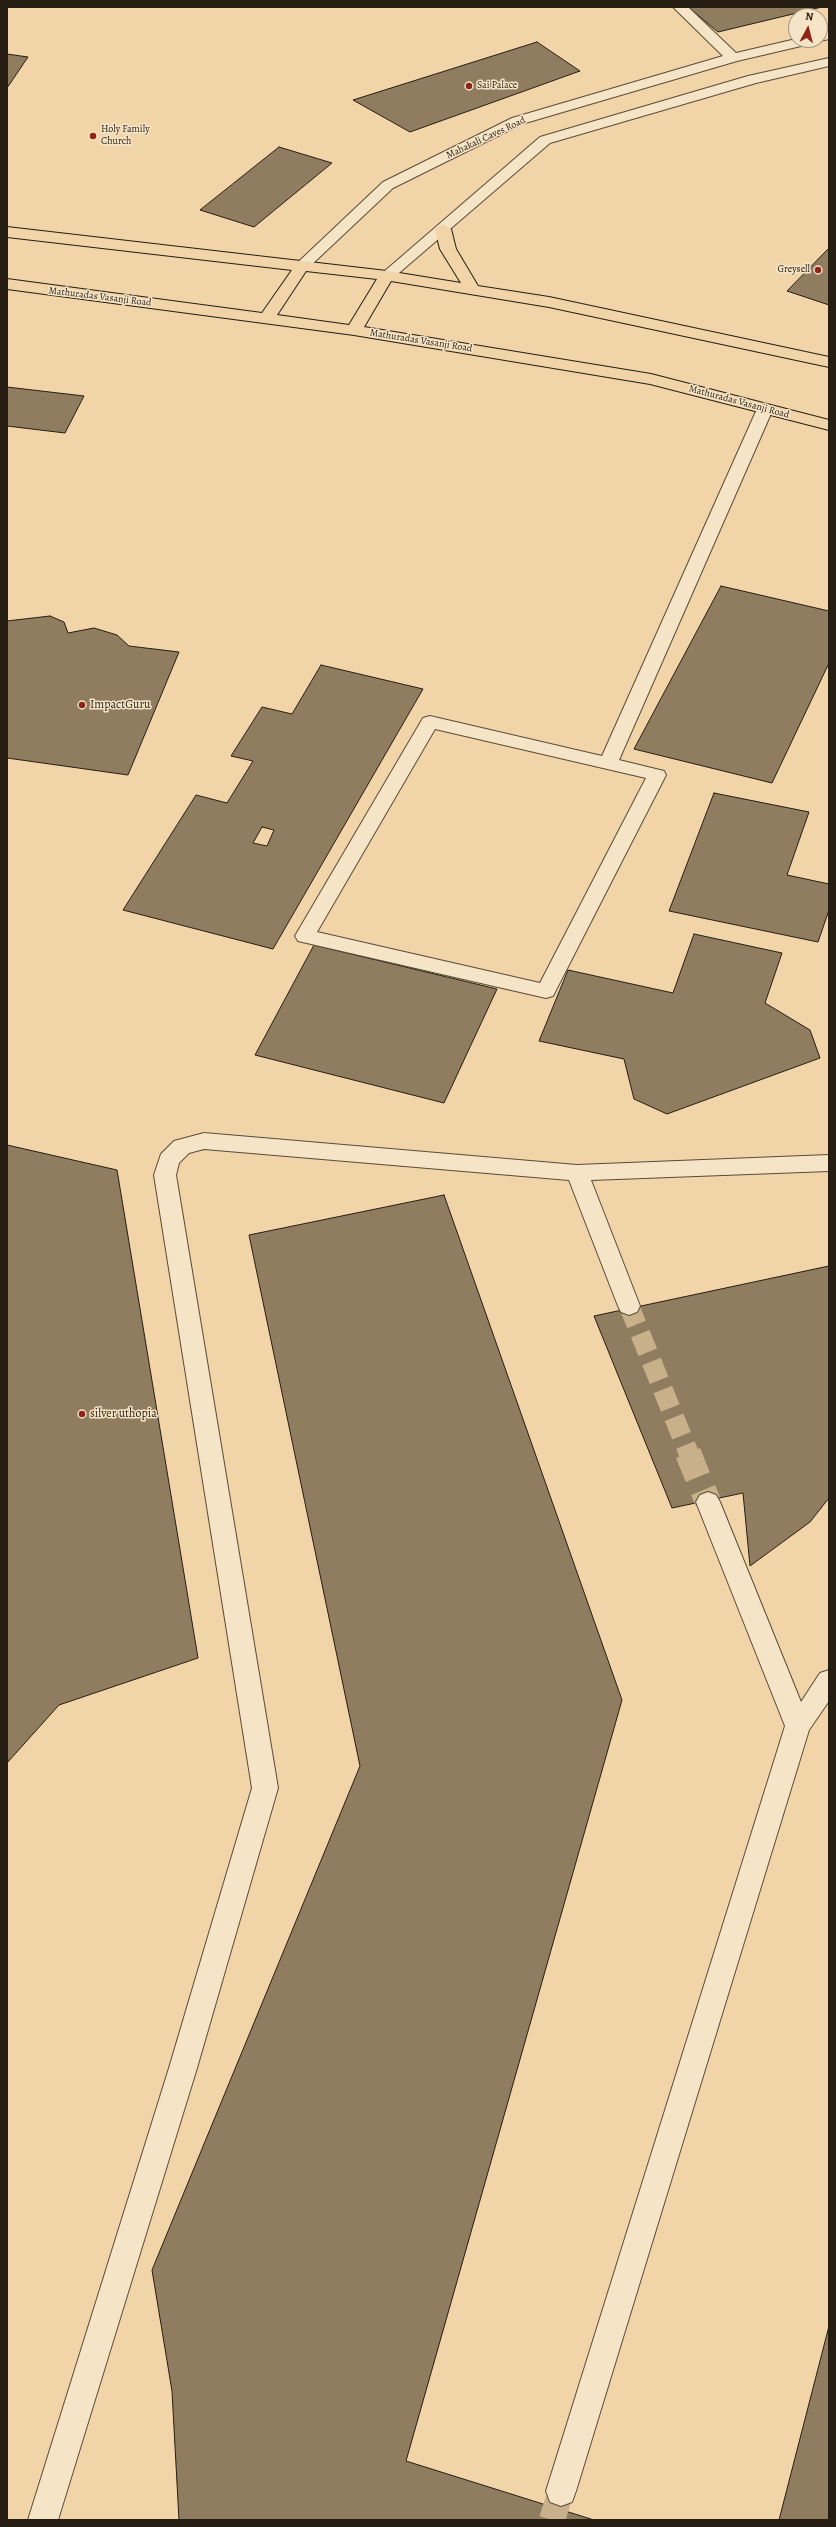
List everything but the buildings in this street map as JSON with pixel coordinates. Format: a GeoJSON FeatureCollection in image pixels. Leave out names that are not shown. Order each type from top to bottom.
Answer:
{"type":"FeatureCollection","features":[{"type":"Feature","properties":{"kind":"main road"},"geometry":{"type":"LineString","coordinates":[[442,229],[448,249],[473,290]]}},
{"type":"Feature","properties":{"kind":"main road"},"geometry":{"type":"LineString","coordinates":[[7,232],[387,276],[549,302],[829,362]]}},
{"type":"Feature","properties":{"kind":"main road","name":"Mahakali Caves Road"},"geometry":{"type":"LineString","coordinates":[[267,318],[302,266]]}},
{"type":"Feature","properties":{"kind":"main road"},"geometry":{"type":"LineString","coordinates":[[354,330],[387,276]]}},
{"type":"Feature","properties":{"kind":"main road","name":"Mathuradas Vasanji Road"},"geometry":{"type":"LineString","coordinates":[[7,284],[354,330],[651,379],[829,425]]}},
{"type":"Feature","properties":{"kind":"street"},"geometry":{"type":"LineString","coordinates":[[680,7],[733,58]]}},
{"type":"Feature","properties":{"kind":"street","name":"Mahakali Caves Road"},"geometry":{"type":"LineString","coordinates":[[302,266],[388,185],[517,121],[733,58],[788,45]]}},
{"type":"Feature","properties":{"kind":"street"},"geometry":{"type":"LineString","coordinates":[[387,276],[545,140],[753,79],[829,62]]}},
{"type":"Feature","properties":{"kind":"street"},"geometry":{"type":"LineString","coordinates":[[608,763],[765,409]]}},
{"type":"Feature","properties":{"kind":"street"},"geometry":{"type":"LineString","coordinates":[[430,722],[608,763],[657,775],[546,991],[305,936],[430,722]]}},
{"type":"Feature","properties":{"kind":"street"},"geometry":{"type":"LineString","coordinates":[[43,2520],[183,2068],[265,1788],[165,1175],[169,1160],[182,1147],[204,1141],[577,1173],[829,1163]]}},
{"type":"Feature","properties":{"kind":"street"},"geometry":{"type":"LineString","coordinates":[[577,1173],[629,1306]]}},
{"type":"Feature","properties":{"kind":"street"},"geometry":{"type":"LineString","coordinates":[[708,1502],[798,1726]]}},
{"type":"Feature","properties":{"kind":"street"},"geometry":{"type":"LineString","coordinates":[[561,2491],[798,1726],[829,1681]]}},
{"type":"Feature","properties":{"kind":"tunnel"},"geometry":{"type":"LineString","coordinates":[[629,1306],[689,1454]]}},
{"type":"Feature","properties":{"kind":"tunnel"},"geometry":{"type":"LineString","coordinates":[[688,1453],[708,1502]]}},
{"type":"Feature","properties":{"kind":"tunnel"},"geometry":{"type":"LineString","coordinates":[[552,2520],[561,2491]]}},
{"type":"Feature","properties":{"kind":"place","name":"Sai Palace"},"geometry":{"type":"Point","coordinates":[469,86]}},
{"type":"Feature","properties":{"kind":"place","name":"Holy Family Church"},"geometry":{"type":"Point","coordinates":[93,136]}},
{"type":"Feature","properties":{"kind":"place","name":"Greysell"},"geometry":{"type":"Point","coordinates":[818,270]}},
{"type":"Feature","properties":{"kind":"place","name":"ImpactGuru"},"geometry":{"type":"Point","coordinates":[82,705]}},
{"type":"Feature","properties":{"kind":"place","name":"silver uthopia"},"geometry":{"type":"Point","coordinates":[82,1414]}}]}
